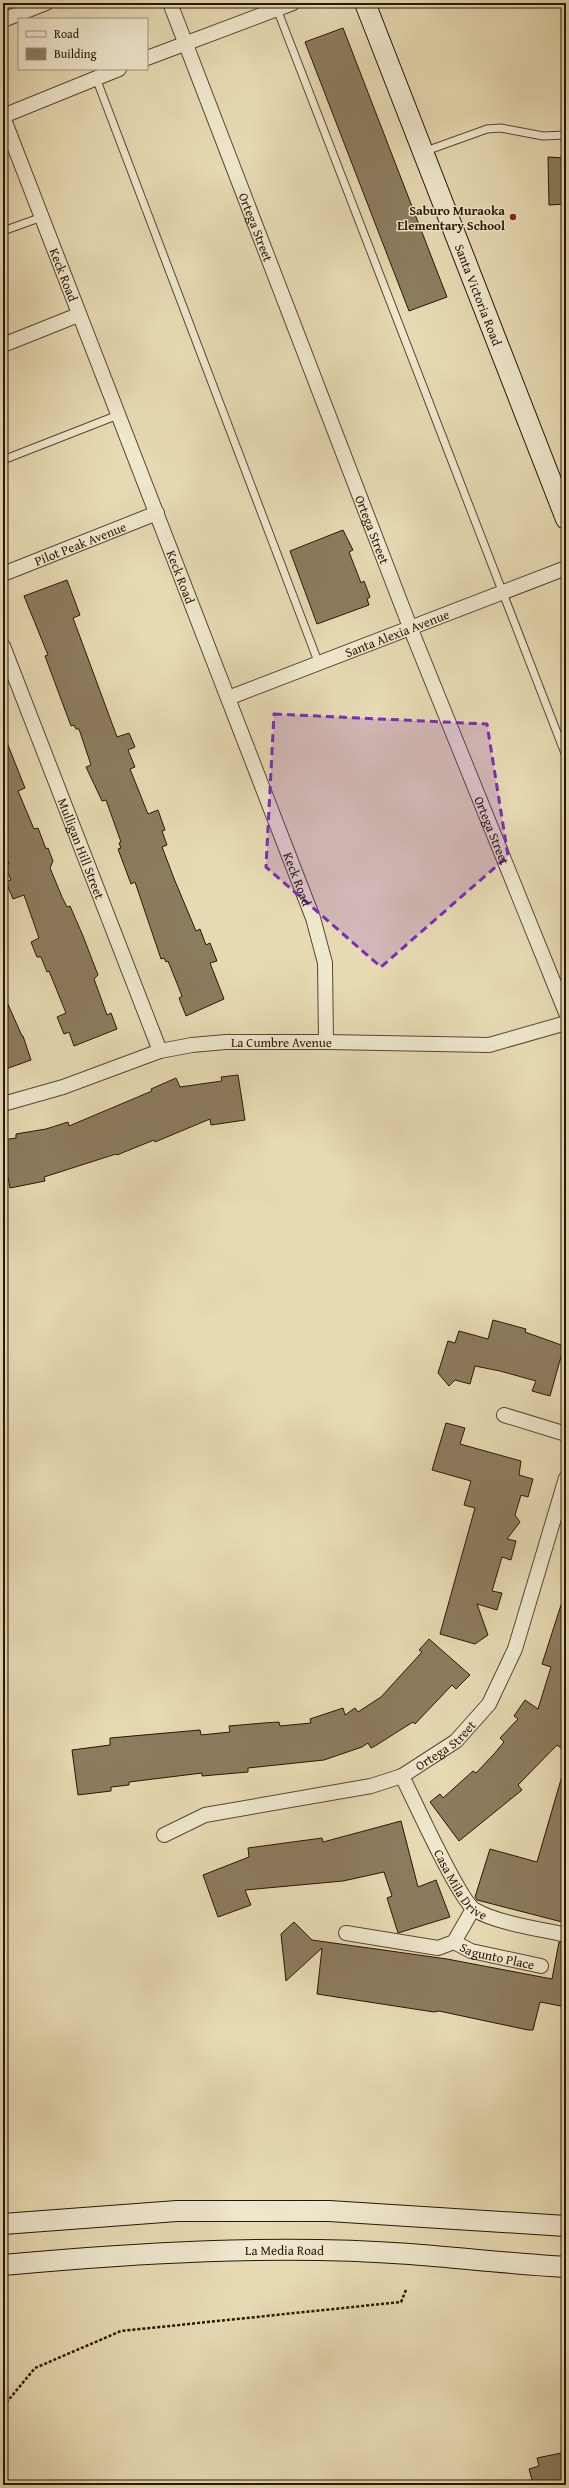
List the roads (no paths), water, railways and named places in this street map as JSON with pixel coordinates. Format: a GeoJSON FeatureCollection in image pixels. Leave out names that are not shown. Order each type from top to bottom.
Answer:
{"type":"FeatureCollection","features":[{"type":"Feature","properties":{"kind":"main road","name":"Santa Victoria Road"},"geometry":{"type":"LineString","coordinates":[[365,3],[566,519]]}},
{"type":"Feature","properties":{"kind":"main road"},"geometry":{"type":"LineString","coordinates":[[3,2224],[177,2211],[329,2211],[566,2226]]}},
{"type":"Feature","properties":{"kind":"main road","name":"La Media Road"},"geometry":{"type":"LineString","coordinates":[[3,2265],[92,2257],[200,2252],[314,2252],[410,2254],[566,2267]]}},
{"type":"Feature","properties":{"kind":"street"},"geometry":{"type":"LineString","coordinates":[[3,20],[46,3]]}},
{"type":"Feature","properties":{"kind":"street","name":"Ortega Street"},"geometry":{"type":"LineString","coordinates":[[170,3],[410,627],[566,1013]]}},
{"type":"Feature","properties":{"kind":"street"},"geometry":{"type":"LineString","coordinates":[[148,58],[186,42],[293,3]]}},
{"type":"Feature","properties":{"kind":"street"},"geometry":{"type":"LineString","coordinates":[[3,117],[116,70]]}},
{"type":"Feature","properties":{"kind":"street","name":"Keck Road"},"geometry":{"type":"LineString","coordinates":[[3,117],[78,315],[157,513],[313,918],[321,942],[326,984],[326,1042]]}},
{"type":"Feature","properties":{"kind":"street"},"geometry":{"type":"LineString","coordinates":[[3,344],[78,315]]}},
{"type":"Feature","properties":{"kind":"street","name":"Pilot Peak Avenue"},"geometry":{"type":"LineString","coordinates":[[3,574],[157,513]]}},
{"type":"Feature","properties":{"kind":"street","name":"Santa Alexia Avenue"},"geometry":{"type":"LineString","coordinates":[[228,698],[566,568]]}},
{"type":"Feature","properties":{"kind":"street","name":"Mulligan Hill Street"},"geometry":{"type":"LineString","coordinates":[[3,646],[160,1051]]}},
{"type":"Feature","properties":{"kind":"street","name":"La Cumbre Avenue"},"geometry":{"type":"LineString","coordinates":[[3,1104],[63,1087],[160,1051],[192,1045],[226,1042],[490,1045],[566,1023]]}},
{"type":"Feature","properties":{"kind":"street"},"geometry":{"type":"LineString","coordinates":[[504,1415],[566,1434]]}},
{"type":"Feature","properties":{"kind":"street","name":"Ortega Street"},"geometry":{"type":"LineString","coordinates":[[164,1835],[205,1815],[371,1786],[402,1776],[456,1741],[489,1704],[515,1649],[566,1478]]}},
{"type":"Feature","properties":{"kind":"street","name":"Casa Mila Drive"},"geometry":{"type":"LineString","coordinates":[[402,1776],[458,1888],[473,1910],[487,1916],[566,1935]]}},
{"type":"Feature","properties":{"kind":"street"},"geometry":{"type":"LineString","coordinates":[[346,1933],[438,1948],[454,1942],[473,1910]]}},
{"type":"Feature","properties":{"kind":"street","name":"Sagunto Place"},"geometry":{"type":"LineString","coordinates":[[454,1942],[471,1951],[541,1966]]}},
{"type":"Feature","properties":{"kind":"lane"},"geometry":{"type":"LineString","coordinates":[[277,9],[566,756]]}},
{"type":"Feature","properties":{"kind":"lane"},"geometry":{"type":"LineString","coordinates":[[96,78],[319,664]]}},
{"type":"Feature","properties":{"kind":"lane"},"geometry":{"type":"LineString","coordinates":[[423,152],[488,129],[501,128],[543,136],[566,135]]}},
{"type":"Feature","properties":{"kind":"lane"},"geometry":{"type":"LineString","coordinates":[[3,231],[42,217]]}},
{"type":"Feature","properties":{"kind":"lane"},"geometry":{"type":"LineString","coordinates":[[3,460],[118,415]]}},
{"type":"Feature","properties":{"kind":"place","name":"Saburo Muraoka Elementary School"},"geometry":{"type":"Point","coordinates":[513,217]}}]}
